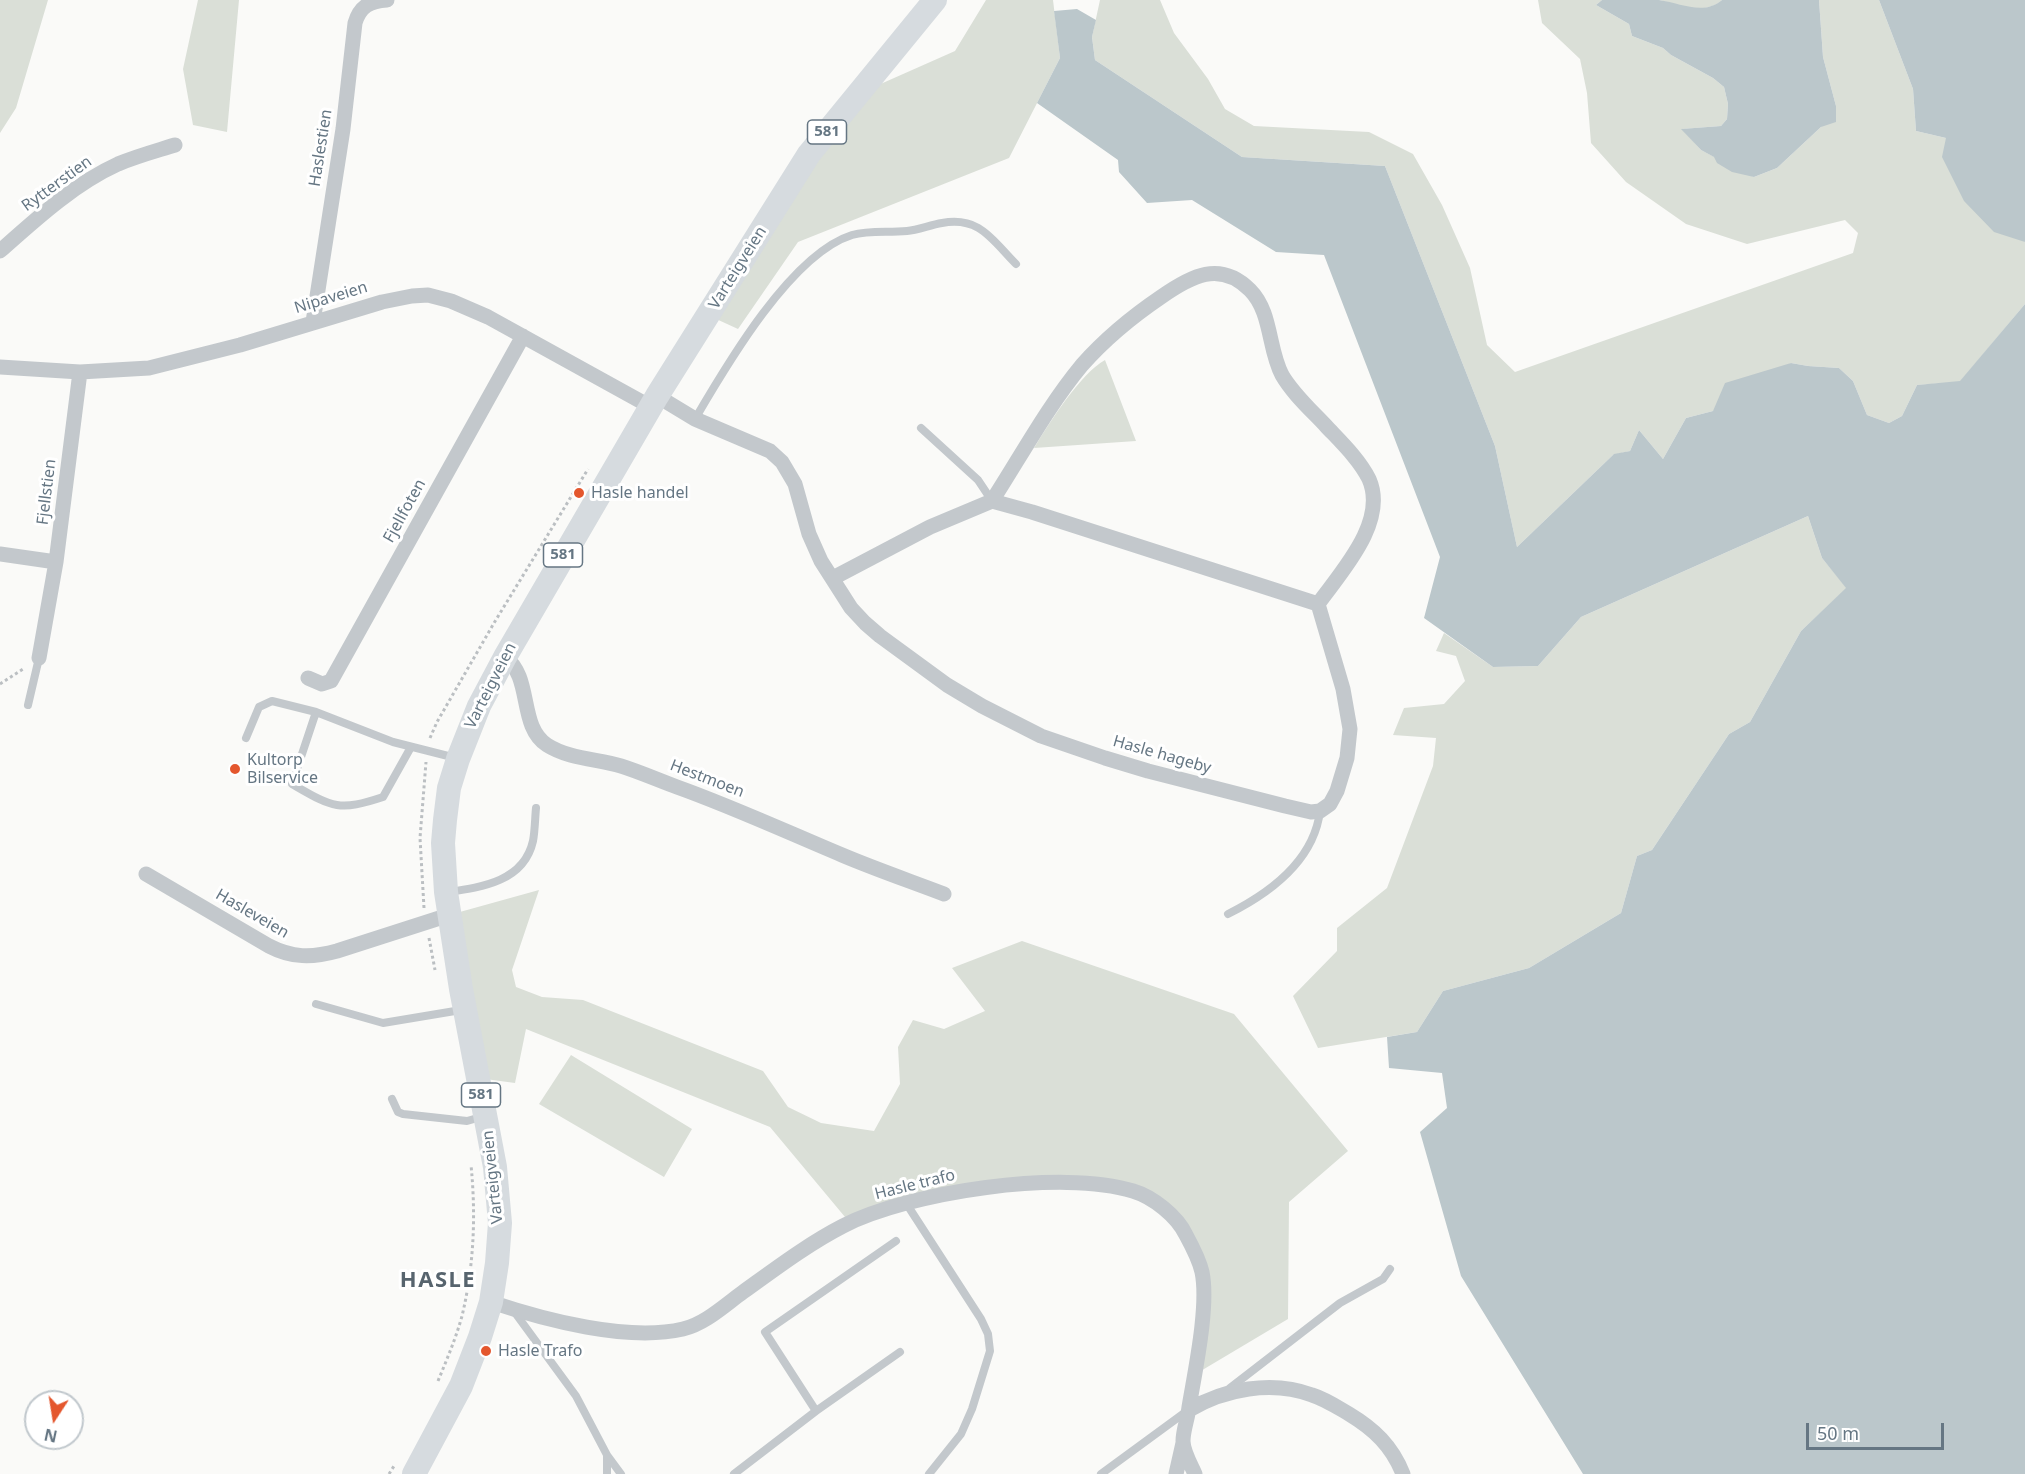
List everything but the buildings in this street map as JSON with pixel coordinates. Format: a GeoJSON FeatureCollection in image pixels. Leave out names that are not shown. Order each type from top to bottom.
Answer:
{"type":"FeatureCollection","features":[{"type":"Feature","properties":{"kind":"main road","name":"Varteigveien"},"geometry":{"type":"LineString","coordinates":[[414,1474],[461,1386],[480,1337],[502,1305],[497,1263],[499,1201],[495,1167],[448,904],[443,843],[449,788],[458,759],[479,706],[505,657],[654,401],[809,154],[934,0]]}},
{"type":"Feature","properties":{"kind":"street","name":"Haslestien"},"geometry":{"type":"LineString","coordinates":[[313,322],[343,129],[355,23],[359,11],[366,5],[387,0]]}},
{"type":"Feature","properties":{"kind":"street","name":"Rytterstien"},"geometry":{"type":"LineString","coordinates":[[0,251],[64,197],[94,177],[139,156],[175,145]]}},
{"type":"Feature","properties":{"kind":"street"},"geometry":{"type":"LineString","coordinates":[[833,578],[930,527],[992,501],[1057,400],[1095,352],[1136,315],[1182,282],[1206,273],[1227,275],[1250,290],[1257,298],[1264,314],[1276,359],[1286,382],[1344,446],[1370,481],[1374,502],[1367,531],[1318,604]]}},
{"type":"Feature","properties":{"kind":"street","name":"Nipaveien"},"geometry":{"type":"LineString","coordinates":[[0,367],[80,372],[149,368],[240,345],[382,302],[428,295],[451,301],[488,317],[654,401]]}},
{"type":"Feature","properties":{"kind":"street","name":"Fjellfoten"},"geometry":{"type":"LineString","coordinates":[[308,678],[322,684],[331,681],[523,336]]}},
{"type":"Feature","properties":{"kind":"street","name":"Fjellstien"},"geometry":{"type":"LineString","coordinates":[[39,658],[56,562],[80,372]]}},
{"type":"Feature","properties":{"kind":"street","name":"Hasle hageby"},"geometry":{"type":"LineString","coordinates":[[654,401],[756,444],[770,451],[782,462],[795,484],[809,534],[821,561],[851,608],[865,624],[947,685],[1018,725],[1066,745],[1148,771],[1298,809],[1311,812],[1320,811]]}},
{"type":"Feature","properties":{"kind":"street"},"geometry":{"type":"LineString","coordinates":[[992,501],[1318,604]]}},
{"type":"Feature","properties":{"kind":"street"},"geometry":{"type":"LineString","coordinates":[[0,554],[56,562]]}},
{"type":"Feature","properties":{"kind":"street"},"geometry":{"type":"LineString","coordinates":[[1318,604],[1343,689],[1350,729],[1347,758],[1337,791],[1330,804],[1320,811]]}},
{"type":"Feature","properties":{"kind":"street","name":"Hestmoen"},"geometry":{"type":"LineString","coordinates":[[505,657],[518,671],[537,735],[547,745],[563,752],[620,766],[692,792],[862,863],[944,894]]}},
{"type":"Feature","properties":{"kind":"street","name":"Hasleveien"},"geometry":{"type":"LineString","coordinates":[[146,874],[269,946],[287,954],[301,956],[337,951],[448,904]]}},
{"type":"Feature","properties":{"kind":"street","name":"Hasle trafo"},"geometry":{"type":"LineString","coordinates":[[502,1305],[590,1327],[635,1334],[666,1333],[687,1328],[712,1314],[806,1248],[844,1226],[906,1203],[962,1191],[1015,1184],[1108,1185],[1136,1192],[1157,1203],[1185,1231],[1202,1272],[1204,1299],[1189,1410],[1176,1474]]}},
{"type":"Feature","properties":{"kind":"street"},"geometry":{"type":"LineString","coordinates":[[1189,1410],[1224,1393],[1268,1388],[1295,1390],[1326,1400],[1375,1432],[1390,1450],[1403,1474]]}},
{"type":"Feature","properties":{"kind":"street","name":"Hasle trafo"},"geometry":{"type":"LineString","coordinates":[[1183,1443],[1194,1474]]}},
{"type":"Feature","properties":{"kind":"lane"},"geometry":{"type":"LineString","coordinates":[[695,419],[763,313],[801,269],[838,242],[868,232],[908,231],[956,221],[966,222],[977,226],[1016,264]]}},
{"type":"Feature","properties":{"kind":"lane"},"geometry":{"type":"LineString","coordinates":[[921,428],[978,480],[992,501]]}},
{"type":"Feature","properties":{"kind":"lane"},"geometry":{"type":"LineString","coordinates":[[28,705],[39,658]]}},
{"type":"Feature","properties":{"kind":"lane"},"geometry":{"type":"LineString","coordinates":[[246,738],[259,707],[272,701],[316,712],[411,747],[458,759]]}},
{"type":"Feature","properties":{"kind":"lane"},"geometry":{"type":"LineString","coordinates":[[316,712],[292,784],[320,801],[340,807],[360,805],[383,796],[411,747]]}},
{"type":"Feature","properties":{"kind":"lane"},"geometry":{"type":"LineString","coordinates":[[448,904],[475,888],[514,873],[528,856],[533,839],[536,808]]}},
{"type":"Feature","properties":{"kind":"lane"},"geometry":{"type":"LineString","coordinates":[[1228,914],[1267,892],[1287,874],[1313,840],[1318,828],[1320,811]]}},
{"type":"Feature","properties":{"kind":"lane"},"geometry":{"type":"LineString","coordinates":[[316,1004],[383,1023],[465,1009]]}},
{"type":"Feature","properties":{"kind":"lane"},"geometry":{"type":"LineString","coordinates":[[392,1099],[398,1112],[403,1114],[467,1121],[486,1116]]}},
{"type":"Feature","properties":{"kind":"lane"},"geometry":{"type":"LineString","coordinates":[[906,1203],[981,1318],[988,1334],[990,1352],[972,1409],[961,1434],[929,1474]]}},
{"type":"Feature","properties":{"kind":"lane"},"geometry":{"type":"LineString","coordinates":[[816,1411],[765,1332],[896,1242]]}},
{"type":"Feature","properties":{"kind":"lane"},"geometry":{"type":"LineString","coordinates":[[1224,1393],[1340,1303],[1383,1279],[1390,1269]]}},
{"type":"Feature","properties":{"kind":"lane"},"geometry":{"type":"LineString","coordinates":[[502,1305],[576,1396],[607,1455],[621,1474]]}},
{"type":"Feature","properties":{"kind":"lane"},"geometry":{"type":"LineString","coordinates":[[735,1474],[816,1411],[900,1352]]}},
{"type":"Feature","properties":{"kind":"lane"},"geometry":{"type":"LineString","coordinates":[[1101,1474],[1189,1410]]}},
{"type":"Feature","properties":{"kind":"lane"},"geometry":{"type":"LineString","coordinates":[[607,1455],[607,1474]]}},
{"type":"Feature","properties":{"kind":"path"},"geometry":{"type":"LineString","coordinates":[[0,684],[39,658]]}},
{"type":"Feature","properties":{"kind":"shaded area"},"geometry":{"type":"Polygon","coordinates":[[[0,0],[48,0],[16,108],[0,133],[0,0]]]}},
{"type":"Feature","properties":{"kind":"shaded area"},"geometry":{"type":"Polygon","coordinates":[[[198,0],[239,0],[227,132],[193,125],[183,69],[198,0]]]}},
{"type":"Feature","properties":{"kind":"shaded area"},"geometry":{"type":"Polygon","coordinates":[[[986,0],[1053,0],[1060,58],[1009,158],[798,242],[738,329],[714,318],[808,170],[876,86],[955,51],[986,0]]]}},
{"type":"Feature","properties":{"kind":"shaded area"},"geometry":{"type":"Polygon","coordinates":[[[1100,0],[1160,0],[1174,33],[1208,79],[1225,109],[1254,126],[1369,132],[1413,154],[1442,205],[1470,268],[1487,345],[1515,372],[1853,253],[1858,233],[1845,220],[1747,244],[1686,224],[1626,182],[1591,143],[1587,93],[1580,59],[1542,23],[1538,0],[1602,0],[1596,5],[1629,24],[1632,36],[1663,48],[1724,87],[1728,104],[1727,119],[1721,126],[1682,129],[1701,150],[1754,177],[1777,168],[1821,127],[1836,106],[1823,57],[1819,0],[1879,0],[1913,89],[1916,131],[1946,138],[2025,242],[2025,304],[1960,382],[1917,385],[1902,416],[1889,423],[1867,415],[1853,381],[1839,368],[1791,363],[1713,411],[1686,418],[1663,459],[1639,430],[1630,451],[1613,455],[1517,547],[1495,446],[1385,166],[1242,157],[1095,60],[1092,37],[1100,0]]]}},
{"type":"Feature","properties":{"kind":"shaded area"},"geometry":{"type":"Polygon","coordinates":[[[1602,0],[1659,0],[1700,8],[1715,5],[1722,0],[1819,0],[1823,57],[1836,106],[1836,122],[1821,127],[1777,168],[1754,177],[1732,172],[1717,163],[1714,157],[1701,150],[1681,129],[1721,126],[1727,119],[1728,104],[1724,87],[1663,48],[1632,36],[1629,24],[1596,5],[1602,0]]]}},
{"type":"Feature","properties":{"kind":"shaded area"},"geometry":{"type":"Polygon","coordinates":[[[1659,0],[1722,0],[1708,7],[1692,8],[1659,0]]]}},
{"type":"Feature","properties":{"kind":"shaded area"},"geometry":{"type":"Polygon","coordinates":[[[1879,0],[2025,0],[2025,242],[1994,232],[1964,201],[1942,157],[1946,138],[1916,131],[1913,89],[1879,0]]]}},
{"type":"Feature","properties":{"kind":"shaded area"},"geometry":{"type":"Polygon","coordinates":[[[1077,9],[1096,20],[1092,37],[1095,60],[1242,157],[1385,166],[1495,446],[1517,547],[1614,454],[1630,451],[1639,430],[1663,459],[1686,418],[1713,411],[1725,383],[1791,363],[1839,368],[1853,381],[1867,415],[1889,423],[1902,416],[1917,385],[1960,381],[2025,304],[2025,1474],[1583,1474],[1461,1276],[1420,1132],[1447,1108],[1442,1073],[1389,1068],[1387,1037],[1417,1032],[1443,991],[1529,968],[1621,913],[1637,856],[1652,850],[1729,734],[1750,722],[1801,631],[1846,588],[1822,558],[1808,516],[1581,617],[1538,666],[1493,667],[1424,618],[1440,557],[1324,255],[1276,252],[1192,200],[1147,203],[1119,172],[1118,160],[1037,103],[1060,58],[1054,11],[1077,9]]]}},
{"type":"Feature","properties":{"kind":"shaded area"},"geometry":{"type":"Polygon","coordinates":[[[1105,360],[1136,441],[1034,448],[1076,387],[1105,360]]]}},
{"type":"Feature","properties":{"kind":"shaded area"},"geometry":{"type":"Polygon","coordinates":[[[1808,516],[1822,558],[1847,588],[1801,631],[1750,722],[1729,734],[1652,850],[1637,856],[1621,913],[1529,968],[1443,991],[1417,1032],[1318,1048],[1293,996],[1337,951],[1337,928],[1387,888],[1433,766],[1436,738],[1393,735],[1404,708],[1444,704],[1465,681],[1456,656],[1436,651],[1444,633],[1493,667],[1538,666],[1581,617],[1808,516]]]}},
{"type":"Feature","properties":{"kind":"shaded area"},"geometry":{"type":"Polygon","coordinates":[[[539,890],[512,970],[516,987],[542,997],[583,1000],[763,1071],[788,1107],[821,1123],[874,1131],[900,1084],[898,1047],[913,1020],[944,1029],[985,1011],[952,968],[1022,941],[1234,1014],[1348,1151],[1289,1202],[1288,1319],[1194,1375],[1204,1299],[1185,1231],[1136,1192],[1015,1184],[850,1223],[770,1127],[526,1029],[515,1083],[478,1078],[449,915],[539,890]]]}},
{"type":"Feature","properties":{"kind":"shaded area"},"geometry":{"type":"Polygon","coordinates":[[[571,1055],[692,1129],[664,1177],[539,1104],[571,1055]]]}},
{"type":"Feature","properties":{"kind":"place","name":"Hasle handel"},"geometry":{"type":"Point","coordinates":[579,493]}},
{"type":"Feature","properties":{"kind":"place","name":"Kultorp Bilservice"},"geometry":{"type":"Point","coordinates":[235,769]}},
{"type":"Feature","properties":{"kind":"place","name":"Hasle Trafo"},"geometry":{"type":"Point","coordinates":[486,1351]}},
{"type":"Feature","properties":{"kind":"district","name":"HASLE"},"geometry":{"type":"Point","coordinates":[438,1281]}}]}
